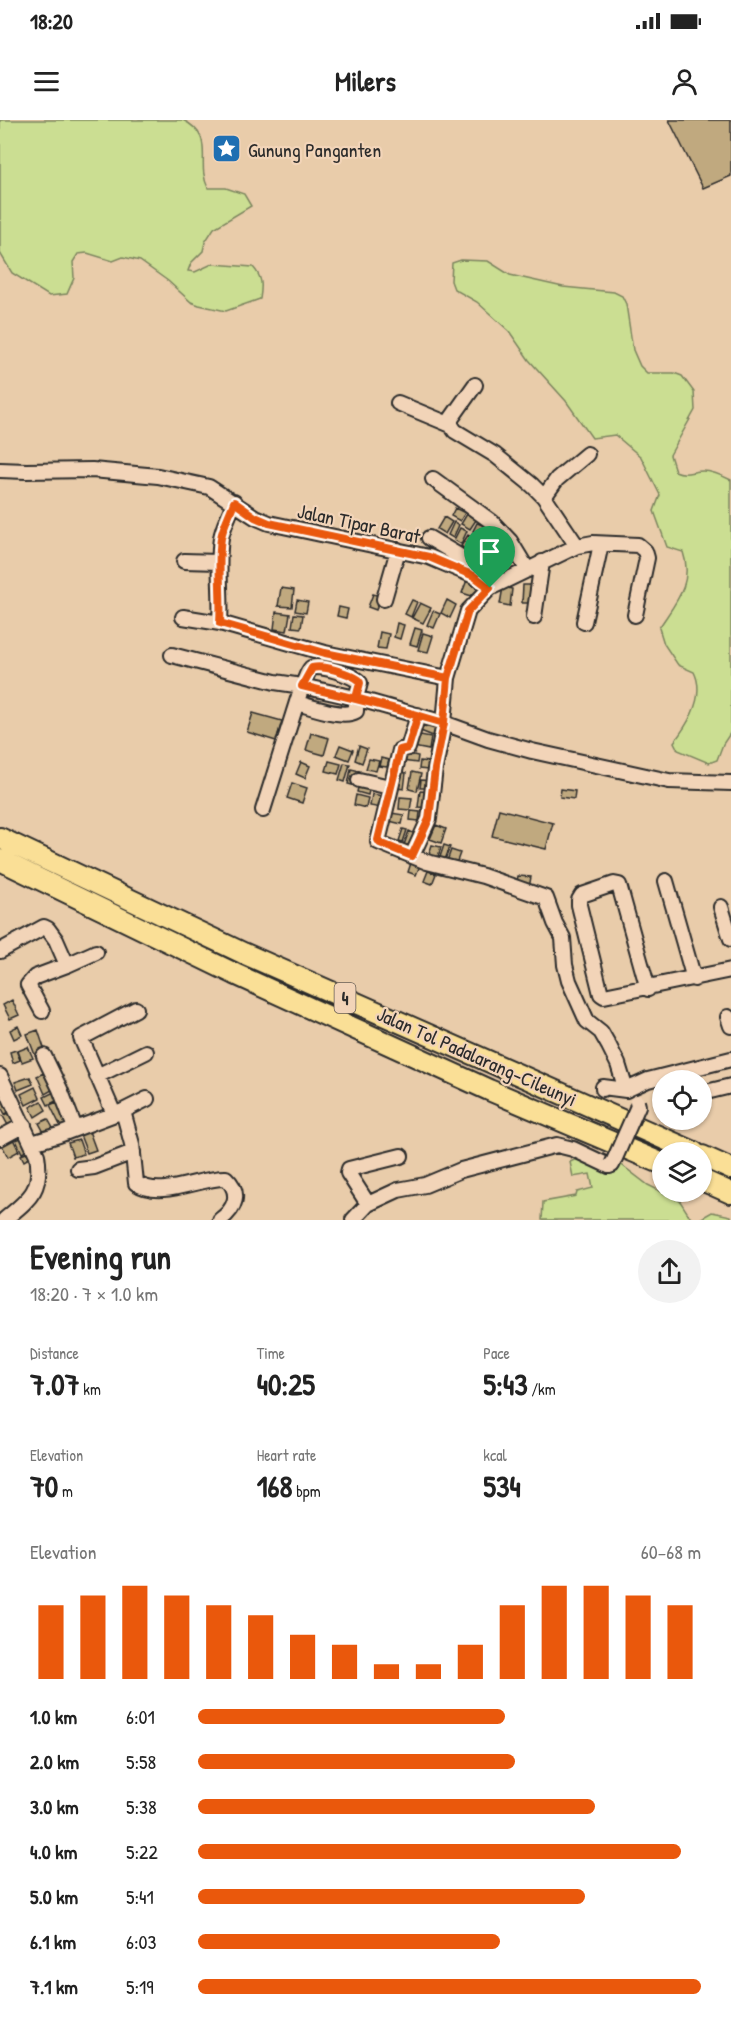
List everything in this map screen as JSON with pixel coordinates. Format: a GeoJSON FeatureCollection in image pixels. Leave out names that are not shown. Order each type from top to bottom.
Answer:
{"type":"FeatureCollection","features":[{"type":"Feature","properties":{"kind":"highway","name":"Jalan Tol Padalarang–Cileunyi"},"geometry":{"type":"LineString","coordinates":[[0,838],[243,953],[671,1142]]}},
{"type":"Feature","properties":{"kind":"highway","name":"Jalan Tol Padalarang–Cileunyi"},"geometry":{"type":"LineString","coordinates":[[0,860],[235,974],[468,1080],[652,1159]]}},
{"type":"Feature","properties":{"kind":"highway"},"geometry":{"type":"LineString","coordinates":[[712,1160],[731,1168]]}},
{"type":"Feature","properties":{"kind":"highway"},"geometry":{"type":"LineString","coordinates":[[712,1184],[731,1193]]}},
{"type":"Feature","properties":{"kind":"street"},"geometry":{"type":"LineString","coordinates":[[475,385],[451,419],[451,425],[455,431],[511,467],[544,497],[577,546]]}},
{"type":"Feature","properties":{"kind":"street"},"geometry":{"type":"LineString","coordinates":[[398,403],[451,425]]}},
{"type":"Feature","properties":{"kind":"street"},"geometry":{"type":"LineString","coordinates":[[544,497],[557,479],[587,454]]}},
{"type":"Feature","properties":{"kind":"street","name":"Jalan Tipar Barat"},"geometry":{"type":"LineString","coordinates":[[0,470],[92,470],[158,476],[209,488],[255,517],[269,523],[429,557],[496,585]]}},
{"type":"Feature","properties":{"kind":"street"},"geometry":{"type":"LineString","coordinates":[[433,479],[492,522],[510,542],[527,569]]}},
{"type":"Feature","properties":{"kind":"street"},"geometry":{"type":"LineString","coordinates":[[220,623],[222,597],[219,562],[222,535],[234,502]]}},
{"type":"Feature","properties":{"kind":"street"},"geometry":{"type":"LineString","coordinates":[[429,538],[496,585]]}},
{"type":"Feature","properties":{"kind":"street"},"geometry":{"type":"LineString","coordinates":[[584,622],[601,544]]}},
{"type":"Feature","properties":{"kind":"street"},"geometry":{"type":"LineString","coordinates":[[412,856],[429,819],[444,723],[448,678],[468,611],[496,585],[527,569],[577,546],[601,544],[638,545],[647,554],[635,615]]}},
{"type":"Feature","properties":{"kind":"street"},"geometry":{"type":"LineString","coordinates":[[384,599],[398,550]]}},
{"type":"Feature","properties":{"kind":"street"},"geometry":{"type":"LineString","coordinates":[[184,561],[219,562]]}},
{"type":"Feature","properties":{"kind":"street"},"geometry":{"type":"LineString","coordinates":[[534,617],[542,562]]}},
{"type":"Feature","properties":{"kind":"street"},"geometry":{"type":"LineString","coordinates":[[183,617],[220,623],[325,653],[448,678]]}},
{"type":"Feature","properties":{"kind":"street"},"geometry":{"type":"LineString","coordinates":[[172,655],[275,682],[356,698],[532,751],[669,781],[731,783]]}},
{"type":"Feature","properties":{"kind":"street"},"geometry":{"type":"LineString","coordinates":[[263,810],[302,686],[309,670],[318,667],[359,680],[356,711],[350,714],[340,714],[297,703]]}},
{"type":"Feature","properties":{"kind":"street"},"geometry":{"type":"LineString","coordinates":[[418,715],[408,748],[400,750],[378,840],[380,843],[438,865],[483,876],[546,898],[563,938],[569,981],[587,1021],[601,1032],[609,1046],[618,1064],[626,1090]]}},
{"type":"Feature","properties":{"kind":"street"},"geometry":{"type":"LineString","coordinates":[[359,780],[390,787]]}},
{"type":"Feature","properties":{"kind":"street"},"geometry":{"type":"LineString","coordinates":[[666,882],[694,979]]}},
{"type":"Feature","properties":{"kind":"street"},"geometry":{"type":"LineString","coordinates":[[648,989],[619,885],[614,884],[582,895],[579,904],[601,994],[606,997],[648,989],[731,970]]}},
{"type":"Feature","properties":{"kind":"street"},"geometry":{"type":"LineString","coordinates":[[721,907],[731,939]]}},
{"type":"Feature","properties":{"kind":"street"},"geometry":{"type":"LineString","coordinates":[[0,951],[44,927],[56,940],[67,965]]}},
{"type":"Feature","properties":{"kind":"street"},"geometry":{"type":"LineString","coordinates":[[42,1011],[28,985],[35,976],[96,952]]}},
{"type":"Feature","properties":{"kind":"street"},"geometry":{"type":"LineString","coordinates":[[136,1009],[81,1038],[118,1112],[133,1152],[135,1180],[142,1186],[169,1189],[222,1178],[228,1179],[232,1185],[235,1202],[231,1213],[220,1220]]}},
{"type":"Feature","properties":{"kind":"street"},"geometry":{"type":"LineString","coordinates":[[98,1076],[146,1052]]}},
{"type":"Feature","properties":{"kind":"street"},"geometry":{"type":"LineString","coordinates":[[44,1056],[75,1128]]}},
{"type":"Feature","properties":{"kind":"street"},"geometry":{"type":"LineString","coordinates":[[353,1220],[368,1204],[398,1190],[425,1185],[460,1170],[557,1145],[573,1149],[609,1166],[612,1165],[638,1106],[637,1102],[603,1087],[626,1090],[648,1080],[731,1059]]}},
{"type":"Feature","properties":{"kind":"street"},"geometry":{"type":"LineString","coordinates":[[0,1076],[32,1143],[39,1166],[36,1188],[26,1202],[4,1220]]}},
{"type":"Feature","properties":{"kind":"street"},"geometry":{"type":"LineString","coordinates":[[712,1091],[731,1086]]}},
{"type":"Feature","properties":{"kind":"street"},"geometry":{"type":"LineString","coordinates":[[32,1143],[147,1099]]}},
{"type":"Feature","properties":{"kind":"street"},"geometry":{"type":"LineString","coordinates":[[0,1138],[24,1125]]}},
{"type":"Feature","properties":{"kind":"street"},"geometry":{"type":"LineString","coordinates":[[78,1169],[94,1167],[133,1152]]}},
{"type":"Feature","properties":{"kind":"street"},"geometry":{"type":"LineString","coordinates":[[368,1204],[348,1173],[349,1169],[401,1156]]}},
{"type":"Feature","properties":{"kind":"green space"},"geometry":{"type":"Polygon","coordinates":[[[0,120],[183,120],[193,127],[202,142],[203,169],[208,188],[226,188],[244,194],[251,206],[214,228],[205,242],[203,251],[191,263],[188,271],[195,272],[212,264],[253,267],[261,282],[260,299],[226,311],[199,305],[191,302],[168,281],[140,261],[123,257],[113,261],[87,253],[78,254],[73,262],[74,278],[67,294],[49,296],[12,273],[0,253],[0,120]]]}},
{"type":"Feature","properties":{"kind":"green space"},"geometry":{"type":"Polygon","coordinates":[[[461,260],[488,261],[510,275],[563,287],[614,292],[622,296],[626,304],[633,350],[640,366],[647,373],[674,373],[682,376],[694,392],[695,410],[670,455],[675,471],[686,473],[706,471],[731,480],[731,732],[717,760],[709,763],[678,750],[674,742],[694,709],[697,700],[697,681],[694,672],[678,665],[664,644],[659,628],[681,593],[686,574],[686,563],[683,552],[667,547],[654,511],[660,495],[641,457],[615,435],[592,438],[566,401],[529,360],[509,331],[477,302],[454,289],[451,281],[452,263],[461,260]]]}},
{"type":"Feature","properties":{"kind":"green space"},"geometry":{"type":"Polygon","coordinates":[[[581,1157],[619,1163],[652,1187],[652,1202],[681,1202],[692,1220],[542,1220],[543,1202],[576,1196],[577,1192],[593,1188],[590,1174],[573,1177],[570,1162],[581,1157]]]}},
{"type":"Feature","properties":{"kind":"green space"},"geometry":{"type":"Polygon","coordinates":[[[712,1212],[731,1216],[731,1220],[698,1220],[712,1212]]]}},
{"type":"Feature","properties":{"kind":"building"},"geometry":{"type":"Polygon","coordinates":[[[669,120],[731,120],[731,176],[703,188],[669,120]]]}},
{"type":"Feature","properties":{"kind":"building"},"geometry":{"type":"Polygon","coordinates":[[[455,508],[465,513],[460,521],[451,516],[455,508]]]}},
{"type":"Feature","properties":{"kind":"building"},"geometry":{"type":"Polygon","coordinates":[[[467,514],[476,520],[470,529],[461,524],[467,514]]]}},
{"type":"Feature","properties":{"kind":"building"},"geometry":{"type":"Polygon","coordinates":[[[444,517],[452,522],[445,534],[437,529],[444,517]]]}},
{"type":"Feature","properties":{"kind":"building"},"geometry":{"type":"Polygon","coordinates":[[[454,522],[459,525],[453,538],[448,535],[454,522]]]}},
{"type":"Feature","properties":{"kind":"building"},"geometry":{"type":"Polygon","coordinates":[[[477,523],[485,526],[481,535],[473,531],[477,523]]]}},
{"type":"Feature","properties":{"kind":"building"},"geometry":{"type":"Polygon","coordinates":[[[460,528],[467,531],[461,544],[454,540],[460,528]]]}},
{"type":"Feature","properties":{"kind":"building"},"geometry":{"type":"Polygon","coordinates":[[[486,528],[494,531],[490,542],[482,539],[486,528]]]}},
{"type":"Feature","properties":{"kind":"building"},"geometry":{"type":"Polygon","coordinates":[[[468,535],[484,546],[476,557],[461,546],[468,535]]]}},
{"type":"Feature","properties":{"kind":"building"},"geometry":{"type":"Polygon","coordinates":[[[485,549],[494,553],[490,562],[482,558],[485,549]]]}},
{"type":"Feature","properties":{"kind":"building"},"geometry":{"type":"Polygon","coordinates":[[[467,580],[479,584],[475,597],[462,593],[467,580]]]}},
{"type":"Feature","properties":{"kind":"building"},"geometry":{"type":"Polygon","coordinates":[[[523,585],[532,585],[531,603],[522,603],[523,585]]]}},
{"type":"Feature","properties":{"kind":"building"},"geometry":{"type":"Polygon","coordinates":[[[503,587],[512,589],[510,606],[500,604],[503,587]]]}},
{"type":"Feature","properties":{"kind":"building"},"geometry":{"type":"Polygon","coordinates":[[[281,588],[294,590],[292,607],[278,606],[281,588]]]}},
{"type":"Feature","properties":{"kind":"building"},"geometry":{"type":"Polygon","coordinates":[[[373,594],[380,596],[376,610],[368,607],[373,594]]]}},
{"type":"Feature","properties":{"kind":"building"},"geometry":{"type":"Polygon","coordinates":[[[297,600],[308,602],[306,613],[295,611],[297,600]]]}},
{"type":"Feature","properties":{"kind":"building"},"geometry":{"type":"Polygon","coordinates":[[[412,600],[417,602],[411,617],[405,614],[412,600]]]}},
{"type":"Feature","properties":{"kind":"building"},"geometry":{"type":"Polygon","coordinates":[[[447,600],[456,605],[450,618],[441,613],[447,600]]]}},
{"type":"Feature","properties":{"kind":"building"},"geometry":{"type":"Polygon","coordinates":[[[420,603],[431,608],[423,623],[412,618],[420,603]]]}},
{"type":"Feature","properties":{"kind":"building"},"geometry":{"type":"Polygon","coordinates":[[[339,607],[348,609],[346,618],[337,616],[339,607]]]}},
{"type":"Feature","properties":{"kind":"building"},"geometry":{"type":"Polygon","coordinates":[[[433,611],[440,614],[434,628],[427,625],[433,611]]]}},
{"type":"Feature","properties":{"kind":"building"},"geometry":{"type":"Polygon","coordinates":[[[276,612],[290,614],[287,631],[274,629],[276,612]]]}},
{"type":"Feature","properties":{"kind":"building"},"geometry":{"type":"Polygon","coordinates":[[[294,614],[303,615],[301,628],[292,627],[294,614]]]}},
{"type":"Feature","properties":{"kind":"building"},"geometry":{"type":"Polygon","coordinates":[[[397,623],[404,625],[400,639],[394,637],[397,623]]]}},
{"type":"Feature","properties":{"kind":"building"},"geometry":{"type":"Polygon","coordinates":[[[415,628],[422,630],[417,646],[410,644],[415,628]]]}},
{"type":"Feature","properties":{"kind":"building"},"geometry":{"type":"Polygon","coordinates":[[[380,632],[389,634],[386,649],[377,648],[380,632]]]}},
{"type":"Feature","properties":{"kind":"building"},"geometry":{"type":"Polygon","coordinates":[[[423,633],[433,636],[428,652],[418,650],[423,633]]]}},
{"type":"Feature","properties":{"kind":"building"},"geometry":{"type":"Polygon","coordinates":[[[253,713],[282,721],[276,741],[247,732],[253,713]]]}},
{"type":"Feature","properties":{"kind":"building"},"geometry":{"type":"Polygon","coordinates":[[[422,720],[437,726],[433,736],[418,730],[422,720]]]}},
{"type":"Feature","properties":{"kind":"building"},"geometry":{"type":"Polygon","coordinates":[[[311,733],[329,738],[324,755],[306,750],[311,733]]]}},
{"type":"Feature","properties":{"kind":"building"},"geometry":{"type":"Polygon","coordinates":[[[415,734],[431,737],[429,750],[413,747],[415,734]]]}},
{"type":"Feature","properties":{"kind":"building"},"geometry":{"type":"Polygon","coordinates":[[[340,745],[353,750],[349,760],[336,755],[340,745]]]}},
{"type":"Feature","properties":{"kind":"building"},"geometry":{"type":"Polygon","coordinates":[[[359,746],[367,749],[362,763],[355,760],[359,746]]]}},
{"type":"Feature","properties":{"kind":"building"},"geometry":{"type":"Polygon","coordinates":[[[404,753],[418,756],[417,763],[402,761],[404,753]]]}},
{"type":"Feature","properties":{"kind":"building"},"geometry":{"type":"Polygon","coordinates":[[[381,758],[389,760],[387,767],[379,766],[381,758]]]}},
{"type":"Feature","properties":{"kind":"building"},"geometry":{"type":"Polygon","coordinates":[[[369,759],[379,761],[376,771],[366,769],[369,759]]]}},
{"type":"Feature","properties":{"kind":"building"},"geometry":{"type":"Polygon","coordinates":[[[329,761],[341,764],[338,774],[326,771],[329,761]]]}},
{"type":"Feature","properties":{"kind":"building"},"geometry":{"type":"Polygon","coordinates":[[[420,761],[429,762],[428,770],[419,769],[420,761]]]}},
{"type":"Feature","properties":{"kind":"building"},"geometry":{"type":"Polygon","coordinates":[[[301,762],[310,766],[305,778],[296,774],[301,762]]]}},
{"type":"Feature","properties":{"kind":"building"},"geometry":{"type":"Polygon","coordinates":[[[344,763],[350,764],[345,782],[339,780],[344,763]]]}},
{"type":"Feature","properties":{"kind":"building"},"geometry":{"type":"Polygon","coordinates":[[[351,769],[360,771],[356,786],[348,784],[351,769]]]}},
{"type":"Feature","properties":{"kind":"building"},"geometry":{"type":"Polygon","coordinates":[[[399,772],[406,773],[404,789],[397,788],[399,772]]]}},
{"type":"Feature","properties":{"kind":"building"},"geometry":{"type":"Polygon","coordinates":[[[412,772],[421,774],[417,791],[409,789],[412,772]]]}},
{"type":"Feature","properties":{"kind":"building"},"geometry":{"type":"Polygon","coordinates":[[[421,780],[433,781],[432,788],[420,788],[421,780]]]}},
{"type":"Feature","properties":{"kind":"building"},"geometry":{"type":"Polygon","coordinates":[[[292,783],[307,788],[302,803],[287,798],[292,783]]]}},
{"type":"Feature","properties":{"kind":"building"},"geometry":{"type":"Polygon","coordinates":[[[359,783],[370,786],[368,795],[357,792],[359,783]]]}},
{"type":"Feature","properties":{"kind":"building"},"geometry":{"type":"Polygon","coordinates":[[[561,789],[575,791],[574,799],[560,797],[561,789]]]}},
{"type":"Feature","properties":{"kind":"building"},"geometry":{"type":"Polygon","coordinates":[[[420,791],[432,792],[430,808],[418,807],[420,791]]]}},
{"type":"Feature","properties":{"kind":"building"},"geometry":{"type":"Polygon","coordinates":[[[372,794],[383,796],[381,808],[370,806],[372,794]]]}},
{"type":"Feature","properties":{"kind":"building"},"geometry":{"type":"Polygon","coordinates":[[[356,795],[368,798],[366,808],[354,805],[356,795]]]}},
{"type":"Feature","properties":{"kind":"building"},"geometry":{"type":"Polygon","coordinates":[[[400,797],[412,798],[410,810],[399,809],[400,797]]]}},
{"type":"Feature","properties":{"kind":"building"},"geometry":{"type":"Polygon","coordinates":[[[499,809],[553,823],[546,849],[492,836],[499,809]]]}},
{"type":"Feature","properties":{"kind":"building"},"geometry":{"type":"Polygon","coordinates":[[[411,811],[420,812],[419,821],[410,820],[411,811]]]}},
{"type":"Feature","properties":{"kind":"building"},"geometry":{"type":"Polygon","coordinates":[[[391,813],[404,815],[402,824],[389,821],[391,813]]]}},
{"type":"Feature","properties":{"kind":"building"},"geometry":{"type":"Polygon","coordinates":[[[436,825],[446,829],[441,843],[430,839],[436,825]]]}},
{"type":"Feature","properties":{"kind":"building"},"geometry":{"type":"Polygon","coordinates":[[[403,829],[407,830],[403,842],[399,841],[403,829]]]}},
{"type":"Feature","properties":{"kind":"building"},"geometry":{"type":"Polygon","coordinates":[[[409,831],[415,834],[410,848],[404,845],[409,831]]]}},
{"type":"Feature","properties":{"kind":"building"},"geometry":{"type":"Polygon","coordinates":[[[432,845],[441,847],[437,860],[428,857],[432,845]]]}},
{"type":"Feature","properties":{"kind":"building"},"geometry":{"type":"Polygon","coordinates":[[[444,845],[450,847],[444,862],[439,860],[444,845]]]}},
{"type":"Feature","properties":{"kind":"building"},"geometry":{"type":"Polygon","coordinates":[[[451,850],[460,853],[456,864],[447,861],[451,850]]]}},
{"type":"Feature","properties":{"kind":"building"},"geometry":{"type":"Polygon","coordinates":[[[412,860],[421,863],[416,875],[408,872],[412,860]]]}},
{"type":"Feature","properties":{"kind":"building"},"geometry":{"type":"Polygon","coordinates":[[[428,871],[436,874],[432,884],[424,881],[428,871]]]}},
{"type":"Feature","properties":{"kind":"building"},"geometry":{"type":"Polygon","coordinates":[[[518,876],[531,877],[529,888],[516,886],[518,876]]]}},
{"type":"Feature","properties":{"kind":"building"},"geometry":{"type":"Polygon","coordinates":[[[12,1000],[19,1015],[10,1019],[3,1005],[12,1000]]]}},
{"type":"Feature","properties":{"kind":"building"},"geometry":{"type":"Polygon","coordinates":[[[18,1026],[22,1035],[14,1039],[10,1030],[18,1026]]]}},
{"type":"Feature","properties":{"kind":"building"},"geometry":{"type":"Polygon","coordinates":[[[38,1030],[45,1051],[35,1055],[27,1034],[38,1030]]]}},
{"type":"Feature","properties":{"kind":"building"},"geometry":{"type":"Polygon","coordinates":[[[28,1047],[33,1058],[22,1062],[18,1051],[28,1047]]]}},
{"type":"Feature","properties":{"kind":"building"},"geometry":{"type":"Polygon","coordinates":[[[16,1050],[20,1060],[13,1063],[10,1052],[16,1050]]]}},
{"type":"Feature","properties":{"kind":"building"},"geometry":{"type":"Polygon","coordinates":[[[44,1073],[52,1090],[45,1094],[37,1076],[44,1073]]]}},
{"type":"Feature","properties":{"kind":"building"},"geometry":{"type":"Polygon","coordinates":[[[30,1077],[33,1084],[18,1090],[15,1082],[30,1077]]]}},
{"type":"Feature","properties":{"kind":"building"},"geometry":{"type":"Polygon","coordinates":[[[35,1087],[40,1098],[26,1105],[21,1094],[35,1087]]]}},
{"type":"Feature","properties":{"kind":"building"},"geometry":{"type":"Polygon","coordinates":[[[0,1091],[14,1110],[5,1114],[0,1105],[0,1091]]]}},
{"type":"Feature","properties":{"kind":"building"},"geometry":{"type":"Polygon","coordinates":[[[56,1091],[60,1099],[48,1105],[44,1097],[56,1091]]]}},
{"type":"Feature","properties":{"kind":"building"},"geometry":{"type":"Polygon","coordinates":[[[41,1101],[46,1110],[35,1117],[30,1107],[41,1101]]]}},
{"type":"Feature","properties":{"kind":"building"},"geometry":{"type":"Polygon","coordinates":[[[57,1102],[68,1127],[62,1129],[50,1105],[57,1102]]]}},
{"type":"Feature","properties":{"kind":"building"},"geometry":{"type":"Polygon","coordinates":[[[13,1111],[20,1124],[10,1129],[3,1116],[13,1111]]]}},
{"type":"Feature","properties":{"kind":"building"},"geometry":{"type":"Polygon","coordinates":[[[48,1119],[54,1130],[45,1134],[39,1123],[48,1119]]]}},
{"type":"Feature","properties":{"kind":"building"},"geometry":{"type":"Polygon","coordinates":[[[89,1131],[96,1150],[87,1153],[80,1135],[89,1131]]]}},
{"type":"Feature","properties":{"kind":"building"},"geometry":{"type":"Polygon","coordinates":[[[11,1135],[19,1151],[8,1157],[0,1141],[11,1135]]]}},
{"type":"Feature","properties":{"kind":"building"},"geometry":{"type":"Polygon","coordinates":[[[26,1136],[28,1150],[22,1153],[16,1140],[26,1136]]]}},
{"type":"Feature","properties":{"kind":"building"},"geometry":{"type":"Polygon","coordinates":[[[79,1140],[84,1154],[73,1157],[68,1143],[79,1140]]]}},
{"type":"Feature","properties":{"kind":"building"},"geometry":{"type":"Polygon","coordinates":[[[29,1152],[31,1157],[24,1161],[21,1155],[29,1152]]]}},
{"type":"Feature","properties":{"kind":"place","name":"Gunung Panganten"},"geometry":{"type":"Point","coordinates":[227,149]}},
{"type":"Feature","properties":{"kind":"route"},"geometry":{"type":"LineString","coordinates":[[490,588],[468,611],[448,678],[444,723],[418,715],[356,698],[302,686],[312,668],[328,669],[359,680],[356,698],[418,715],[408,748],[400,750],[378,840],[380,843],[412,856],[429,819],[444,723],[448,678],[325,653],[220,623],[222,597],[219,562],[222,535],[234,502],[255,517],[269,523],[429,557],[474,576],[490,588]]}}]}
